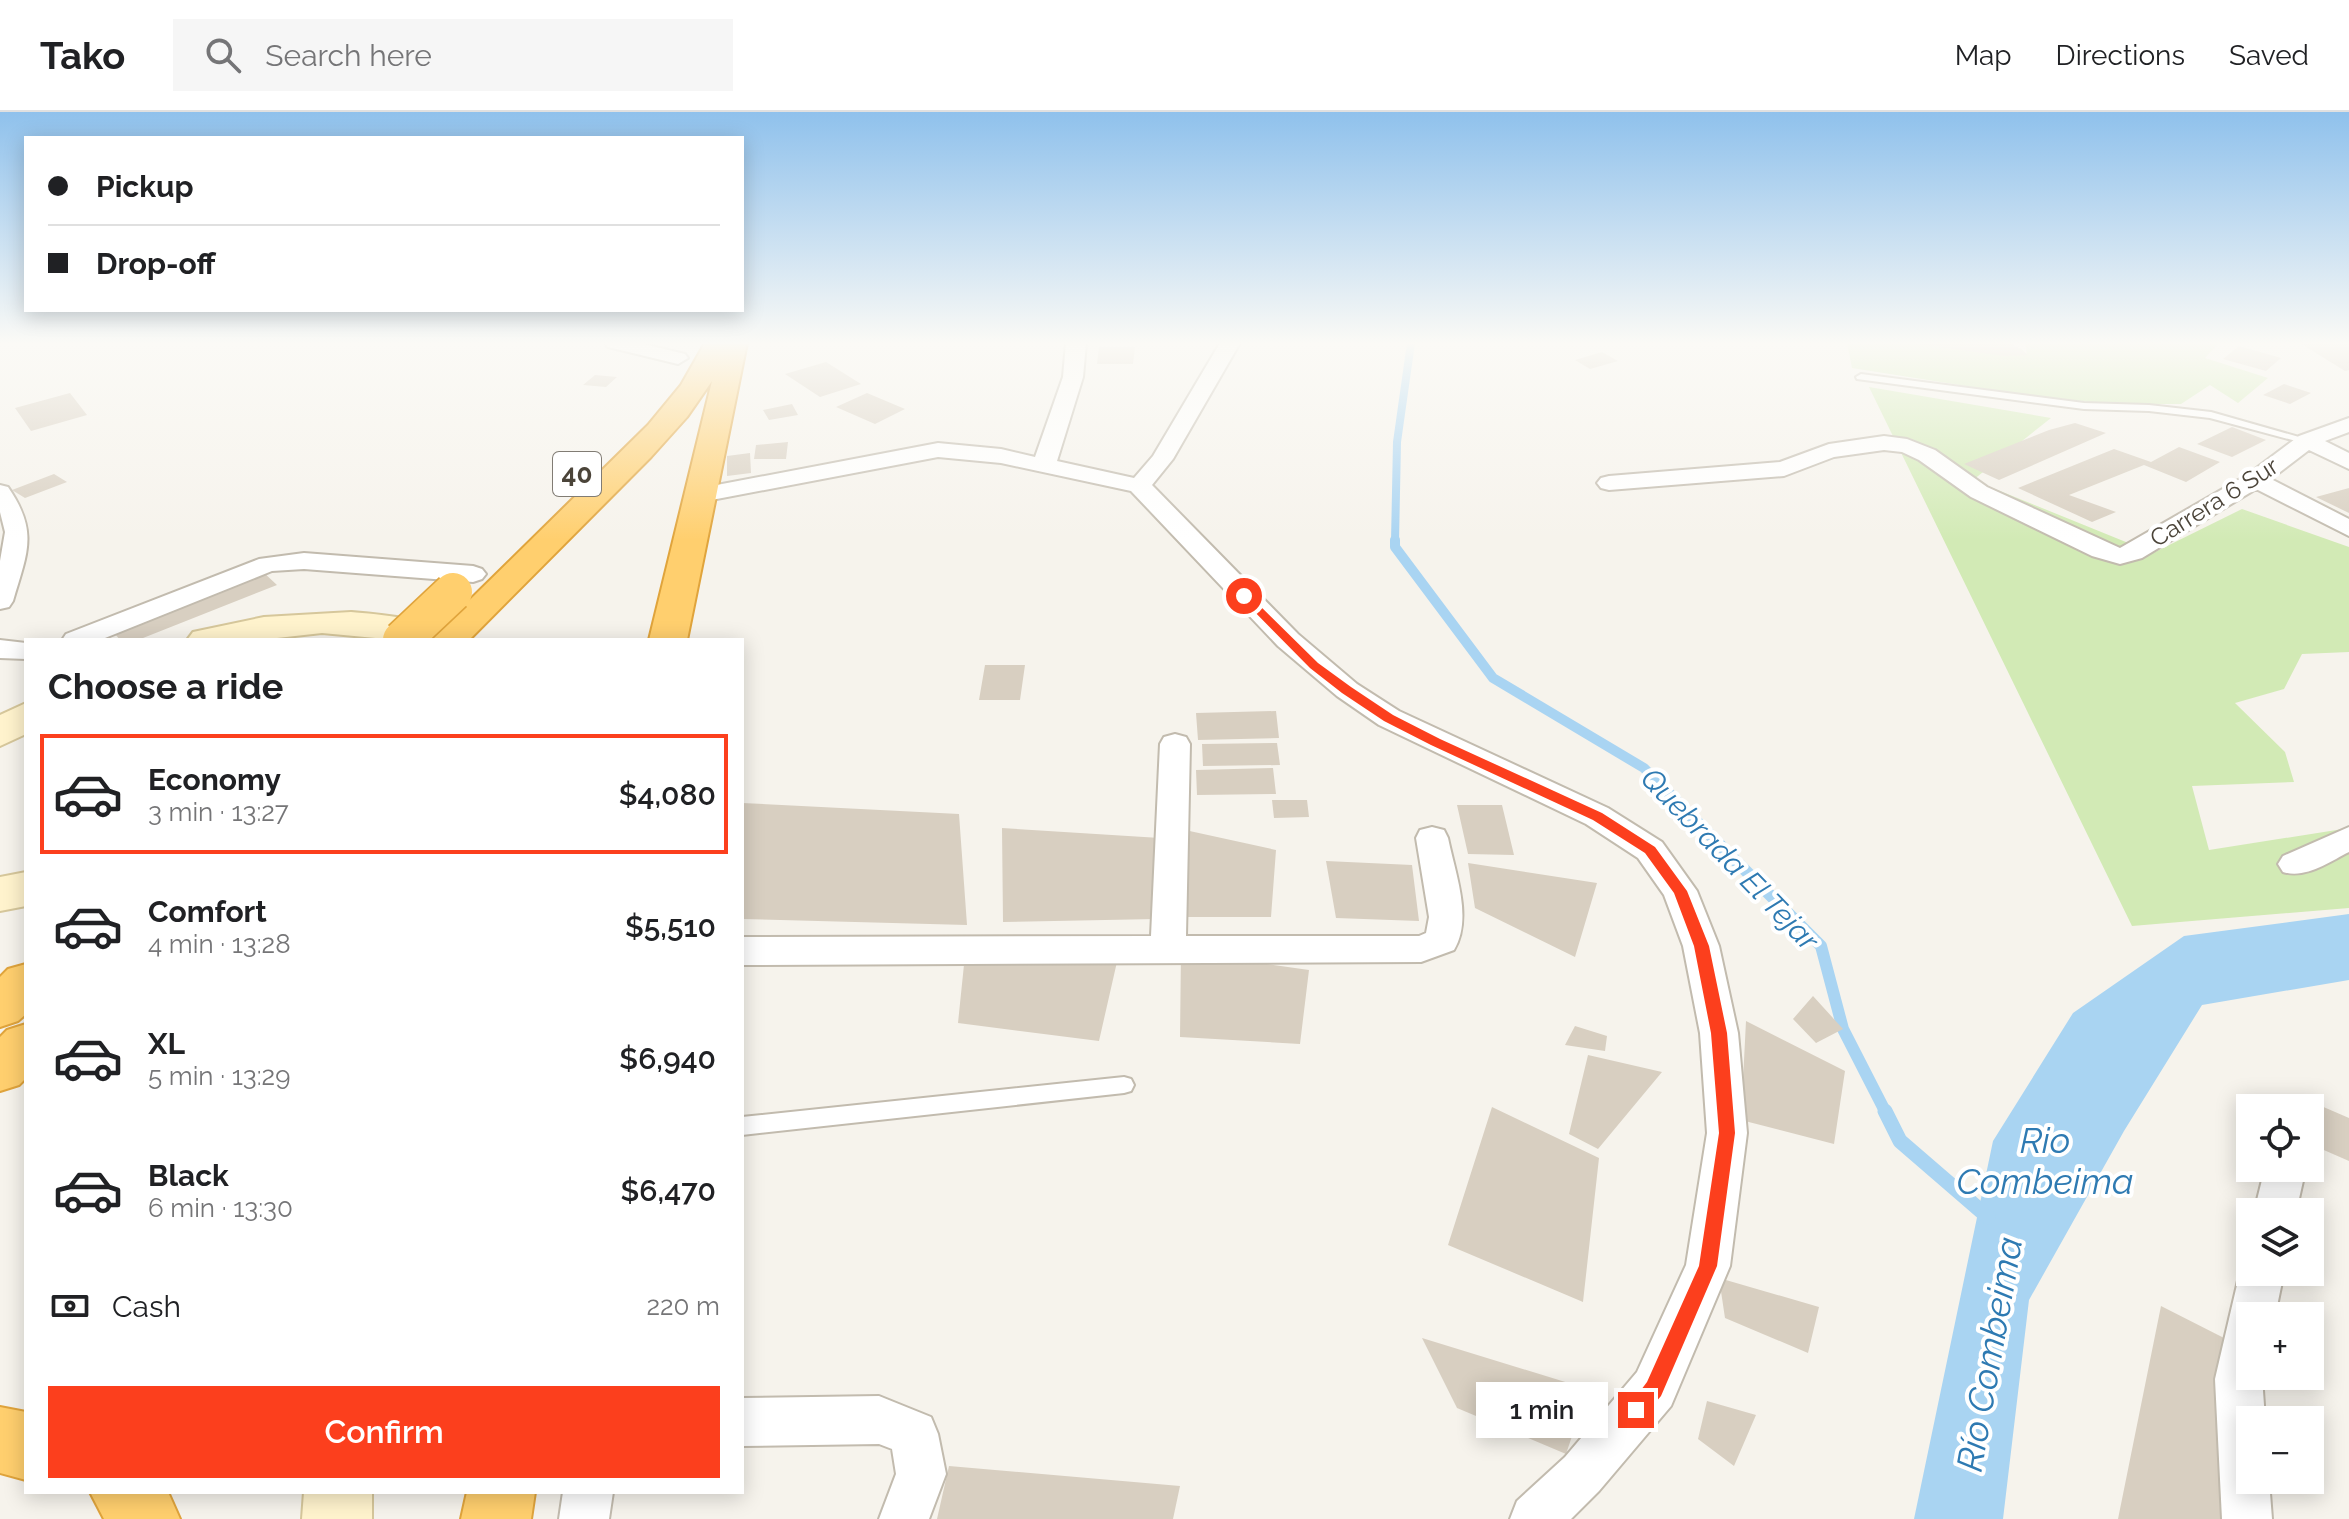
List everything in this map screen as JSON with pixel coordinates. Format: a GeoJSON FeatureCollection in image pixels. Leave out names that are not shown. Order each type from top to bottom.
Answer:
{"type":"FeatureCollection","features":[{"type":"Feature","properties":{"kind":"highway","name":"40"},"geometry":{"type":"LineString","coordinates":[[449,638],[473,587],[639,409]]}},
{"type":"Feature","properties":{"kind":"highway","name":"40"},"geometry":{"type":"LineString","coordinates":[[405,638],[627,464],[676,409]]}},
{"type":"Feature","properties":{"kind":"highway"},"geometry":{"type":"LineString","coordinates":[[668,638],[720,409]]}},
{"type":"Feature","properties":{"kind":"highway"},"geometry":{"type":"LineString","coordinates":[[0,1007],[24,985]]}},
{"type":"Feature","properties":{"kind":"highway"},"geometry":{"type":"LineString","coordinates":[[0,1069],[24,1047]]}},
{"type":"Feature","properties":{"kind":"highway"},"geometry":{"type":"LineString","coordinates":[[0,1440],[24,1446]]}},
{"type":"Feature","properties":{"kind":"highway"},"geometry":{"type":"LineString","coordinates":[[127,1494],[133,1498],[145,1519]]}},
{"type":"Feature","properties":{"kind":"highway"},"geometry":{"type":"LineString","coordinates":[[496,1519],[501,1494]]}},
{"type":"Feature","properties":{"kind":"main road"},"geometry":{"type":"LineString","coordinates":[[217,638],[285,625],[331,621],[374,623],[411,630],[432,638]]}},
{"type":"Feature","properties":{"kind":"main road"},"geometry":{"type":"LineString","coordinates":[[0,733],[24,717]]}},
{"type":"Feature","properties":{"kind":"main road"},"geometry":{"type":"LineString","coordinates":[[0,894],[24,889]]}},
{"type":"Feature","properties":{"kind":"main road"},"geometry":{"type":"LineString","coordinates":[[337,1519],[338,1494]]}},
{"type":"Feature","properties":{"kind":"street"},"geometry":{"type":"LineString","coordinates":[[1044,465],[1063,409]]}},
{"type":"Feature","properties":{"kind":"street"},"geometry":{"type":"LineString","coordinates":[[1139,486],[1162,459],[1192,409]]}},
{"type":"Feature","properties":{"kind":"street","name":"Carrera 6 Sur"},"geometry":{"type":"LineString","coordinates":[[1609,483],[1784,469],[1829,451],[1884,443],[1907,446],[1927,455],[1979,492],[2101,551],[2120,556],[2133,553],[2255,480],[2307,441],[2349,424]]}},
{"type":"Feature","properties":{"kind":"street"},"geometry":{"type":"LineString","coordinates":[[2307,441],[2349,462]]}},
{"type":"Feature","properties":{"kind":"street"},"geometry":{"type":"LineString","coordinates":[[701,495],[938,450],[968,451],[1139,486],[1314,665],[1389,718],[1572,803],[1650,850],[1680,891],[1691,918],[1701,946],[1719,1033],[1727,1133],[1708,1266],[1654,1389],[1582,1474],[1535,1519]]}},
{"type":"Feature","properties":{"kind":"street"},"geometry":{"type":"LineString","coordinates":[[2255,480],[2349,529]]}},
{"type":"Feature","properties":{"kind":"street"},"geometry":{"type":"LineString","coordinates":[[0,492],[18,522],[17,542],[0,601]]}},
{"type":"Feature","properties":{"kind":"street"},"geometry":{"type":"LineString","coordinates":[[81,638],[268,564],[304,561],[473,587]]}},
{"type":"Feature","properties":{"kind":"street"},"geometry":{"type":"LineString","coordinates":[[0,648],[24,651]]}},
{"type":"Feature","properties":{"kind":"street"},"geometry":{"type":"LineString","coordinates":[[1168,949],[1175,744]]}},
{"type":"Feature","properties":{"kind":"street"},"geometry":{"type":"LineString","coordinates":[[744,951],[1421,949],[1442,941],[1446,917],[1432,838]]}},
{"type":"Feature","properties":{"kind":"street"},"geometry":{"type":"LineString","coordinates":[[2295,864],[2349,838]]}},
{"type":"Feature","properties":{"kind":"street"},"geometry":{"type":"LineString","coordinates":[[2239,1390],[2247,1519]]}},
{"type":"Feature","properties":{"kind":"street"},"geometry":{"type":"LineString","coordinates":[[744,1422],[879,1420],[914,1434],[921,1474],[904,1519]]}},
{"type":"Feature","properties":{"kind":"street"},"geometry":{"type":"LineString","coordinates":[[584,1519],[588,1494]]}},
{"type":"Feature","properties":{"kind":"lane"},"geometry":{"type":"LineString","coordinates":[[2155,409],[2211,415],[2307,441]]}},
{"type":"Feature","properties":{"kind":"lane"},"geometry":{"type":"LineString","coordinates":[[744,1126],[1124,1085]]}},
{"type":"Feature","properties":{"kind":"green space"},"geometry":{"type":"Polygon","coordinates":[[[1880,409],[1996,409],[2051,418],[1973,480],[2153,553],[2242,509],[2349,547],[2349,652],[2302,654],[2284,689],[2235,703],[2285,752],[2294,782],[2192,786],[2209,850],[2349,828],[2349,908],[2132,926],[1880,409]]]}},
{"type":"Feature","properties":{"kind":"water","name":"Rio Combeima"},"geometry":{"type":"Polygon","coordinates":[[[2349,914],[2349,980],[2202,1005],[2124,1131],[2029,1300],[2003,1519],[1914,1519],[1993,1141],[2073,1013],[2184,936],[2349,914]]]}},
{"type":"Feature","properties":{"kind":"building"},"geometry":{"type":"Polygon","coordinates":[[[15,409],[82,409],[87,415],[31,431],[15,409]]]}},
{"type":"Feature","properties":{"kind":"building"},"geometry":{"type":"Polygon","coordinates":[[[795,409],[798,415],[769,420],[763,410],[795,409]]]}},
{"type":"Feature","properties":{"kind":"building"},"geometry":{"type":"Polygon","coordinates":[[[840,409],[905,409],[875,424],[840,409]]]}},
{"type":"Feature","properties":{"kind":"building"},"geometry":{"type":"Polygon","coordinates":[[[2075,423],[2106,433],[1999,480],[1964,464],[2049,430],[2075,423]]]}},
{"type":"Feature","properties":{"kind":"building"},"geometry":{"type":"Polygon","coordinates":[[[2232,427],[2266,440],[2232,457],[2197,444],[2232,427]]]}},
{"type":"Feature","properties":{"kind":"building"},"geometry":{"type":"Polygon","coordinates":[[[788,442],[786,459],[754,459],[756,445],[788,442]]]}},
{"type":"Feature","properties":{"kind":"building"},"geometry":{"type":"Polygon","coordinates":[[[2179,447],[2220,462],[2186,482],[2144,465],[2069,495],[2116,512],[2092,522],[2018,488],[2114,449],[2151,462],[2179,447]]]}},
{"type":"Feature","properties":{"kind":"building"},"geometry":{"type":"Polygon","coordinates":[[[750,453],[751,473],[727,476],[727,456],[750,453]]]}},
{"type":"Feature","properties":{"kind":"building"},"geometry":{"type":"Polygon","coordinates":[[[54,474],[67,482],[25,498],[12,490],[54,474]]]}},
{"type":"Feature","properties":{"kind":"building"},"geometry":{"type":"Polygon","coordinates":[[[2349,488],[2349,513],[2316,497],[2349,488]]]}},
{"type":"Feature","properties":{"kind":"building"},"geometry":{"type":"Polygon","coordinates":[[[262,571],[277,585],[143,638],[118,638],[111,629],[262,571]]]}},
{"type":"Feature","properties":{"kind":"building"},"geometry":{"type":"Polygon","coordinates":[[[985,665],[1025,665],[1020,700],[979,700],[985,665]]]}},
{"type":"Feature","properties":{"kind":"building"},"geometry":{"type":"Polygon","coordinates":[[[1276,711],[1279,738],[1198,740],[1196,713],[1276,711]]]}},
{"type":"Feature","properties":{"kind":"building"},"geometry":{"type":"Polygon","coordinates":[[[1277,743],[1280,765],[1203,766],[1202,744],[1277,743]]]}},
{"type":"Feature","properties":{"kind":"building"},"geometry":{"type":"Polygon","coordinates":[[[1273,768],[1276,794],[1197,795],[1196,770],[1273,768]]]}},
{"type":"Feature","properties":{"kind":"building"},"geometry":{"type":"Polygon","coordinates":[[[1272,800],[1307,800],[1309,817],[1274,818],[1272,800]]]}},
{"type":"Feature","properties":{"kind":"building"},"geometry":{"type":"Polygon","coordinates":[[[744,803],[959,814],[967,925],[744,919],[744,803]]]}},
{"type":"Feature","properties":{"kind":"building"},"geometry":{"type":"Polygon","coordinates":[[[1457,805],[1502,805],[1514,855],[1468,854],[1457,805]]]}},
{"type":"Feature","properties":{"kind":"building"},"geometry":{"type":"Polygon","coordinates":[[[1002,828],[1160,838],[1156,919],[1003,922],[1002,828]]]}},
{"type":"Feature","properties":{"kind":"building"},"geometry":{"type":"Polygon","coordinates":[[[1185,830],[1276,850],[1271,917],[1184,917],[1185,830]]]}},
{"type":"Feature","properties":{"kind":"building"},"geometry":{"type":"Polygon","coordinates":[[[1326,861],[1412,865],[1419,921],[1336,918],[1326,861]]]}},
{"type":"Feature","properties":{"kind":"building"},"geometry":{"type":"Polygon","coordinates":[[[1468,863],[1597,883],[1575,957],[1475,908],[1468,863]]]}},
{"type":"Feature","properties":{"kind":"building"},"geometry":{"type":"Polygon","coordinates":[[[1181,952],[1309,970],[1300,1044],[1180,1037],[1181,952]]]}},
{"type":"Feature","properties":{"kind":"building"},"geometry":{"type":"Polygon","coordinates":[[[1119,953],[1099,1041],[958,1023],[965,955],[1119,953]]]}},
{"type":"Feature","properties":{"kind":"building"},"geometry":{"type":"Polygon","coordinates":[[[1813,996],[1843,1029],[1816,1043],[1793,1019],[1813,996]]]}},
{"type":"Feature","properties":{"kind":"building"},"geometry":{"type":"Polygon","coordinates":[[[1746,1021],[1845,1071],[1834,1144],[1741,1120],[1746,1021]]]}},
{"type":"Feature","properties":{"kind":"building"},"geometry":{"type":"Polygon","coordinates":[[[1575,1026],[1607,1036],[1605,1051],[1565,1045],[1575,1026]]]}},
{"type":"Feature","properties":{"kind":"building"},"geometry":{"type":"Polygon","coordinates":[[[1588,1055],[1662,1072],[1598,1149],[1569,1134],[1588,1055]]]}},
{"type":"Feature","properties":{"kind":"building"},"geometry":{"type":"Polygon","coordinates":[[[1492,1107],[1599,1158],[1583,1302],[1448,1245],[1492,1107]]]}},
{"type":"Feature","properties":{"kind":"building"},"geometry":{"type":"Polygon","coordinates":[[[2324,1107],[2349,1118],[2349,1161],[2324,1150],[2324,1107]]]}},
{"type":"Feature","properties":{"kind":"building"},"geometry":{"type":"Polygon","coordinates":[[[1719,1278],[1819,1307],[1808,1353],[1725,1318],[1719,1278]]]}},
{"type":"Feature","properties":{"kind":"building"},"geometry":{"type":"Polygon","coordinates":[[[2161,1306],[2224,1338],[2239,1519],[2118,1519],[2161,1306]]]}},
{"type":"Feature","properties":{"kind":"building"},"geometry":{"type":"Polygon","coordinates":[[[1422,1338],[1588,1389],[1566,1454],[1457,1408],[1422,1338]]]}},
{"type":"Feature","properties":{"kind":"building"},"geometry":{"type":"Polygon","coordinates":[[[1707,1401],[1756,1415],[1734,1466],[1698,1439],[1707,1401]]]}},
{"type":"Feature","properties":{"kind":"building"},"geometry":{"type":"Polygon","coordinates":[[[949,1466],[1180,1486],[1173,1519],[937,1519],[949,1466]]]}},
{"type":"Feature","properties":{"kind":"waterway","name":"Quebrada El Tejar"},"geometry":{"type":"LineString","coordinates":[[1395,542],[1397,442],[1402,409]]}},
{"type":"Feature","properties":{"kind":"waterway","name":"Quebrada El Tejar"},"geometry":{"type":"LineString","coordinates":[[1395,542],[1395,547],[1493,678],[1644,768],[1669,794]]}},
{"type":"Feature","properties":{"kind":"waterway","name":"Quebrada El Tejar"},"geometry":{"type":"LineString","coordinates":[[1669,794],[1821,946],[1843,1029],[1886,1113]]}},
{"type":"Feature","properties":{"kind":"waterway","name":"Quebrada El Tejar"},"geometry":{"type":"LineString","coordinates":[[1886,1113],[1900,1141],[1988,1217]]}},
{"type":"Feature","properties":{"kind":"route"},"geometry":{"type":"LineString","coordinates":[[1244,596],[1314,665],[1347,690],[1389,718],[1436,742],[1597,816],[1650,850],[1680,891],[1701,946],[1719,1033],[1727,1133],[1708,1266],[1654,1389],[1636,1410]]}},
{"type":"Feature","properties":{"kind":"water label","name":"Río Combeima"},"geometry":{"type":"Point","coordinates":[1989,1354]}}]}
